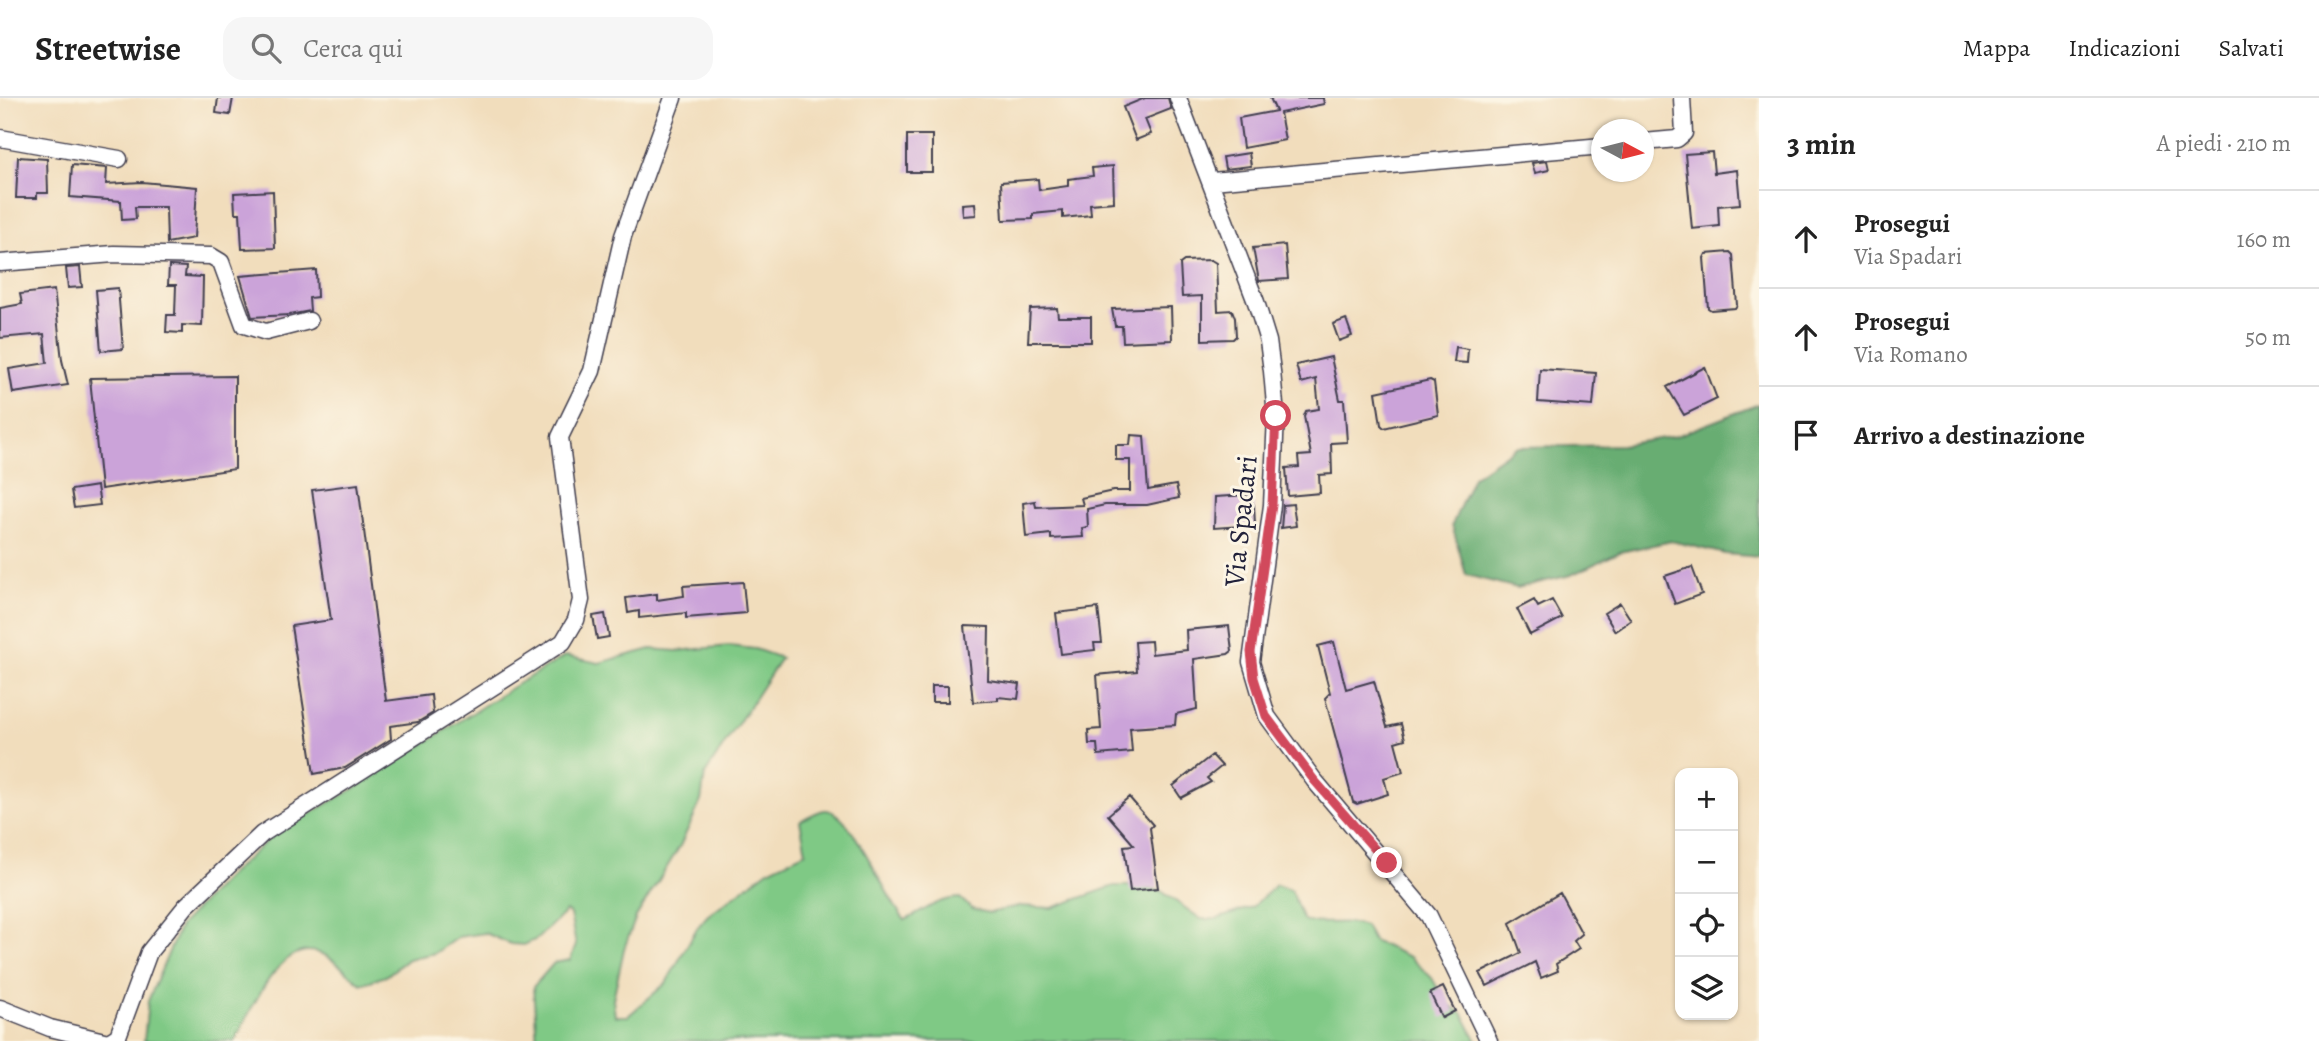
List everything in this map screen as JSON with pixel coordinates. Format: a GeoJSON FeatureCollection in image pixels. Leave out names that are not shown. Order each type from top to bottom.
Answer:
{"type":"FeatureCollection","features":[{"type":"Feature","properties":{"kind":"street"},"geometry":{"type":"LineString","coordinates":[[0,1008],[50,1028],[107,1041],[118,1036],[149,952],[186,906],[262,834],[563,642],[576,620],[581,600],[560,437],[592,371],[623,236],[673,98]]}},
{"type":"Feature","properties":{"kind":"street","name":"Via Spadari"},"geometry":{"type":"LineString","coordinates":[[1178,98],[1212,181],[1268,341],[1276,416],[1272,505],[1251,662],[1266,716],[1314,780],[1429,916],[1489,1041]]}},
{"type":"Feature","properties":{"kind":"street"},"geometry":{"type":"LineString","coordinates":[[1654,141],[1677,139],[1684,133],[1682,98]]}},
{"type":"Feature","properties":{"kind":"street"},"geometry":{"type":"LineString","coordinates":[[0,138],[119,159]]}},
{"type":"Feature","properties":{"kind":"street"},"geometry":{"type":"LineString","coordinates":[[1212,181],[1591,147]]}},
{"type":"Feature","properties":{"kind":"street"},"geometry":{"type":"LineString","coordinates":[[0,262],[114,254],[211,256],[222,262],[244,325],[266,332],[309,321]]}},
{"type":"Feature","properties":{"kind":"green space"},"geometry":{"type":"Polygon","coordinates":[[[1759,404],[1759,557],[1725,554],[1672,541],[1620,552],[1571,575],[1517,588],[1466,575],[1452,525],[1473,477],[1516,447],[1622,445],[1676,436],[1759,404]]]}},
{"type":"Feature","properties":{"kind":"green space"},"geometry":{"type":"Polygon","coordinates":[[[729,646],[755,649],[781,658],[705,774],[701,801],[680,846],[636,917],[624,949],[613,999],[615,1016],[628,1016],[666,983],[697,928],[707,916],[768,870],[806,852],[800,821],[825,810],[835,814],[857,839],[905,920],[937,903],[952,899],[960,898],[972,909],[989,913],[1020,906],[1052,908],[1114,886],[1161,891],[1201,919],[1217,919],[1252,907],[1276,885],[1291,890],[1303,920],[1365,926],[1373,941],[1410,957],[1432,978],[1445,1001],[1463,1014],[1477,1041],[537,1041],[533,987],[554,963],[570,960],[576,945],[570,914],[566,911],[537,939],[524,945],[511,944],[485,933],[458,937],[435,953],[408,959],[386,976],[361,984],[337,963],[322,954],[307,951],[293,956],[268,980],[235,1041],[144,1041],[148,1001],[180,926],[225,879],[274,834],[352,790],[566,656],[599,663],[651,649],[677,651],[729,646]]]}},
{"type":"Feature","properties":{"kind":"building"},"geometry":{"type":"Polygon","coordinates":[[[218,98],[233,98],[230,115],[216,113],[218,98]]]}},
{"type":"Feature","properties":{"kind":"building"},"geometry":{"type":"Polygon","coordinates":[[[1145,98],[1168,98],[1171,109],[1145,119],[1151,134],[1136,140],[1123,107],[1145,98]]]}},
{"type":"Feature","properties":{"kind":"building"},"geometry":{"type":"Polygon","coordinates":[[[1270,98],[1323,98],[1324,104],[1280,113],[1285,140],[1243,148],[1239,118],[1276,111],[1270,98]]]}},
{"type":"Feature","properties":{"kind":"building"},"geometry":{"type":"Polygon","coordinates":[[[907,135],[932,135],[932,172],[907,172],[907,135]]]}},
{"type":"Feature","properties":{"kind":"building"},"geometry":{"type":"Polygon","coordinates":[[[1712,152],[1714,173],[1737,170],[1740,204],[1718,206],[1719,226],[1692,229],[1685,154],[1712,152]]]}},
{"type":"Feature","properties":{"kind":"building"},"geometry":{"type":"Polygon","coordinates":[[[1249,153],[1251,166],[1225,169],[1223,157],[1249,153]]]}},
{"type":"Feature","properties":{"kind":"building"},"geometry":{"type":"Polygon","coordinates":[[[18,157],[47,159],[48,193],[37,193],[37,198],[16,198],[18,157]]]}},
{"type":"Feature","properties":{"kind":"building"},"geometry":{"type":"Polygon","coordinates":[[[1547,161],[1549,170],[1535,173],[1532,163],[1547,161]]]}},
{"type":"Feature","properties":{"kind":"building"},"geometry":{"type":"Polygon","coordinates":[[[72,165],[107,168],[106,184],[142,182],[197,187],[194,238],[167,243],[166,207],[135,207],[136,219],[122,220],[121,201],[70,197],[72,165]]]}},
{"type":"Feature","properties":{"kind":"building"},"geometry":{"type":"Polygon","coordinates":[[[1113,166],[1114,202],[1090,204],[1091,215],[1063,218],[1063,211],[1033,214],[1033,219],[1003,220],[1001,182],[1038,179],[1039,190],[1068,186],[1068,179],[1093,176],[1092,168],[1113,166]]]}},
{"type":"Feature","properties":{"kind":"building"},"geometry":{"type":"Polygon","coordinates":[[[273,191],[275,248],[242,249],[240,213],[235,213],[234,193],[273,191]]]}},
{"type":"Feature","properties":{"kind":"building"},"geometry":{"type":"Polygon","coordinates":[[[975,203],[976,215],[963,216],[962,204],[975,203]]]}},
{"type":"Feature","properties":{"kind":"building"},"geometry":{"type":"Polygon","coordinates":[[[1285,245],[1288,279],[1259,281],[1253,248],[1285,245]]]}},
{"type":"Feature","properties":{"kind":"building"},"geometry":{"type":"Polygon","coordinates":[[[1730,252],[1733,255],[1737,305],[1735,308],[1711,310],[1708,308],[1704,258],[1706,254],[1730,252]]]}},
{"type":"Feature","properties":{"kind":"building"},"geometry":{"type":"Polygon","coordinates":[[[1211,260],[1216,263],[1218,311],[1232,310],[1235,318],[1236,336],[1233,339],[1202,340],[1202,296],[1182,297],[1180,264],[1184,261],[1211,260]]]}},
{"type":"Feature","properties":{"kind":"building"},"geometry":{"type":"Polygon","coordinates":[[[169,266],[186,267],[185,276],[203,277],[202,326],[182,325],[182,333],[166,332],[167,315],[175,315],[176,285],[168,285],[169,266]]]}},
{"type":"Feature","properties":{"kind":"building"},"geometry":{"type":"Polygon","coordinates":[[[80,267],[82,287],[68,288],[66,268],[80,267]]]}},
{"type":"Feature","properties":{"kind":"building"},"geometry":{"type":"Polygon","coordinates":[[[316,270],[317,297],[309,298],[310,311],[252,317],[240,276],[316,270]]]}},
{"type":"Feature","properties":{"kind":"building"},"geometry":{"type":"Polygon","coordinates":[[[118,288],[123,349],[101,351],[96,290],[118,288]]]}},
{"type":"Feature","properties":{"kind":"building"},"geometry":{"type":"Polygon","coordinates":[[[54,290],[62,360],[68,385],[13,393],[9,369],[47,363],[44,334],[0,338],[0,308],[22,304],[20,294],[54,290]]]}},
{"type":"Feature","properties":{"kind":"building"},"geometry":{"type":"Polygon","coordinates":[[[1171,307],[1172,340],[1123,342],[1122,326],[1115,326],[1112,309],[1171,307]]]}},
{"type":"Feature","properties":{"kind":"building"},"geometry":{"type":"Polygon","coordinates":[[[1057,308],[1058,317],[1091,317],[1091,342],[1028,342],[1030,309],[1057,308]]]}},
{"type":"Feature","properties":{"kind":"building"},"geometry":{"type":"Polygon","coordinates":[[[1346,319],[1352,336],[1339,341],[1333,324],[1346,319]]]}},
{"type":"Feature","properties":{"kind":"building"},"geometry":{"type":"Polygon","coordinates":[[[1456,347],[1468,349],[1467,363],[1454,362],[1456,347]]]}},
{"type":"Feature","properties":{"kind":"building"},"geometry":{"type":"Polygon","coordinates":[[[1331,357],[1340,400],[1344,400],[1347,442],[1331,443],[1332,474],[1319,475],[1320,493],[1288,496],[1286,468],[1299,467],[1298,456],[1311,455],[1304,416],[1306,411],[1319,409],[1316,379],[1301,383],[1296,365],[1331,357]]]}},
{"type":"Feature","properties":{"kind":"building"},"geometry":{"type":"Polygon","coordinates":[[[1705,367],[1717,399],[1684,415],[1667,387],[1705,367]]]}},
{"type":"Feature","properties":{"kind":"building"},"geometry":{"type":"Polygon","coordinates":[[[1540,369],[1596,373],[1593,406],[1538,402],[1540,369]]]}},
{"type":"Feature","properties":{"kind":"building"},"geometry":{"type":"Polygon","coordinates":[[[235,376],[235,469],[101,489],[90,378],[235,376]]]}},
{"type":"Feature","properties":{"kind":"building"},"geometry":{"type":"Polygon","coordinates":[[[1430,380],[1434,382],[1438,415],[1384,428],[1381,425],[1376,392],[1430,380]]]}},
{"type":"Feature","properties":{"kind":"building"},"geometry":{"type":"Polygon","coordinates":[[[1131,435],[1144,436],[1148,490],[1176,485],[1179,498],[1147,505],[1105,505],[1087,509],[1088,527],[1082,528],[1083,537],[1051,539],[1051,534],[1026,537],[1023,503],[1035,501],[1036,507],[1083,505],[1081,498],[1113,491],[1130,491],[1130,460],[1116,460],[1116,445],[1130,445],[1131,435]]]}},
{"type":"Feature","properties":{"kind":"building"},"geometry":{"type":"Polygon","coordinates":[[[358,484],[386,701],[431,695],[433,713],[418,722],[390,726],[391,739],[345,768],[314,774],[291,626],[331,620],[312,490],[358,484]]]}},
{"type":"Feature","properties":{"kind":"building"},"geometry":{"type":"Polygon","coordinates":[[[97,486],[100,505],[74,508],[71,490],[97,486]]]}},
{"type":"Feature","properties":{"kind":"building"},"geometry":{"type":"Polygon","coordinates":[[[1247,495],[1254,505],[1255,525],[1214,528],[1215,497],[1247,495]]]}},
{"type":"Feature","properties":{"kind":"building"},"geometry":{"type":"Polygon","coordinates":[[[1293,504],[1296,526],[1281,528],[1283,505],[1293,504]]]}},
{"type":"Feature","properties":{"kind":"building"},"geometry":{"type":"Polygon","coordinates":[[[1692,567],[1702,594],[1675,604],[1665,576],[1692,567]]]}},
{"type":"Feature","properties":{"kind":"building"},"geometry":{"type":"Polygon","coordinates":[[[743,582],[746,613],[686,618],[686,613],[639,618],[639,611],[628,613],[626,598],[657,594],[657,600],[684,596],[683,586],[743,582]]]}},
{"type":"Feature","properties":{"kind":"building"},"geometry":{"type":"Polygon","coordinates":[[[1534,600],[1538,607],[1552,600],[1562,618],[1530,635],[1517,609],[1534,600]]]}},
{"type":"Feature","properties":{"kind":"building"},"geometry":{"type":"Polygon","coordinates":[[[1620,603],[1631,620],[1615,631],[1604,613],[1620,603]]]}},
{"type":"Feature","properties":{"kind":"building"},"geometry":{"type":"Polygon","coordinates":[[[1098,608],[1102,643],[1094,643],[1095,650],[1061,654],[1056,613],[1098,608]]]}},
{"type":"Feature","properties":{"kind":"building"},"geometry":{"type":"Polygon","coordinates":[[[605,614],[609,637],[597,639],[593,616],[605,614]]]}},
{"type":"Feature","properties":{"kind":"building"},"geometry":{"type":"Polygon","coordinates":[[[965,626],[989,627],[988,680],[1020,684],[1018,699],[998,697],[998,700],[973,702],[965,626]]]}},
{"type":"Feature","properties":{"kind":"building"},"geometry":{"type":"Polygon","coordinates":[[[1229,626],[1232,651],[1228,654],[1194,659],[1197,709],[1176,714],[1175,725],[1130,728],[1132,752],[1098,755],[1097,744],[1089,744],[1088,730],[1101,729],[1097,675],[1137,671],[1135,642],[1151,641],[1152,654],[1187,650],[1186,630],[1229,626]]]}},
{"type":"Feature","properties":{"kind":"building"},"geometry":{"type":"Polygon","coordinates":[[[1334,642],[1346,689],[1374,681],[1387,727],[1401,724],[1405,739],[1395,742],[1403,772],[1384,778],[1388,794],[1357,804],[1353,802],[1325,698],[1330,693],[1318,646],[1334,642]]]}},
{"type":"Feature","properties":{"kind":"building"},"geometry":{"type":"Polygon","coordinates":[[[932,686],[948,686],[948,702],[932,702],[932,686]]]}},
{"type":"Feature","properties":{"kind":"building"},"geometry":{"type":"Polygon","coordinates":[[[1212,755],[1222,766],[1207,778],[1211,782],[1181,798],[1173,786],[1212,755]]]}},
{"type":"Feature","properties":{"kind":"building"},"geometry":{"type":"Polygon","coordinates":[[[1129,797],[1153,825],[1150,828],[1158,888],[1130,891],[1124,846],[1134,845],[1108,815],[1129,797]]]}},
{"type":"Feature","properties":{"kind":"building"},"geometry":{"type":"Polygon","coordinates":[[[1560,893],[1582,934],[1574,941],[1579,949],[1556,964],[1558,971],[1541,978],[1535,962],[1487,986],[1480,973],[1521,953],[1510,923],[1560,893]]]}},
{"type":"Feature","properties":{"kind":"building"},"geometry":{"type":"Polygon","coordinates":[[[1443,987],[1455,1011],[1442,1018],[1430,993],[1443,987]]]}},
{"type":"Feature","properties":{"kind":"route"},"geometry":{"type":"LineString","coordinates":[[1276,416],[1272,505],[1251,652],[1254,678],[1266,716],[1314,780],[1387,863]]}}]}
